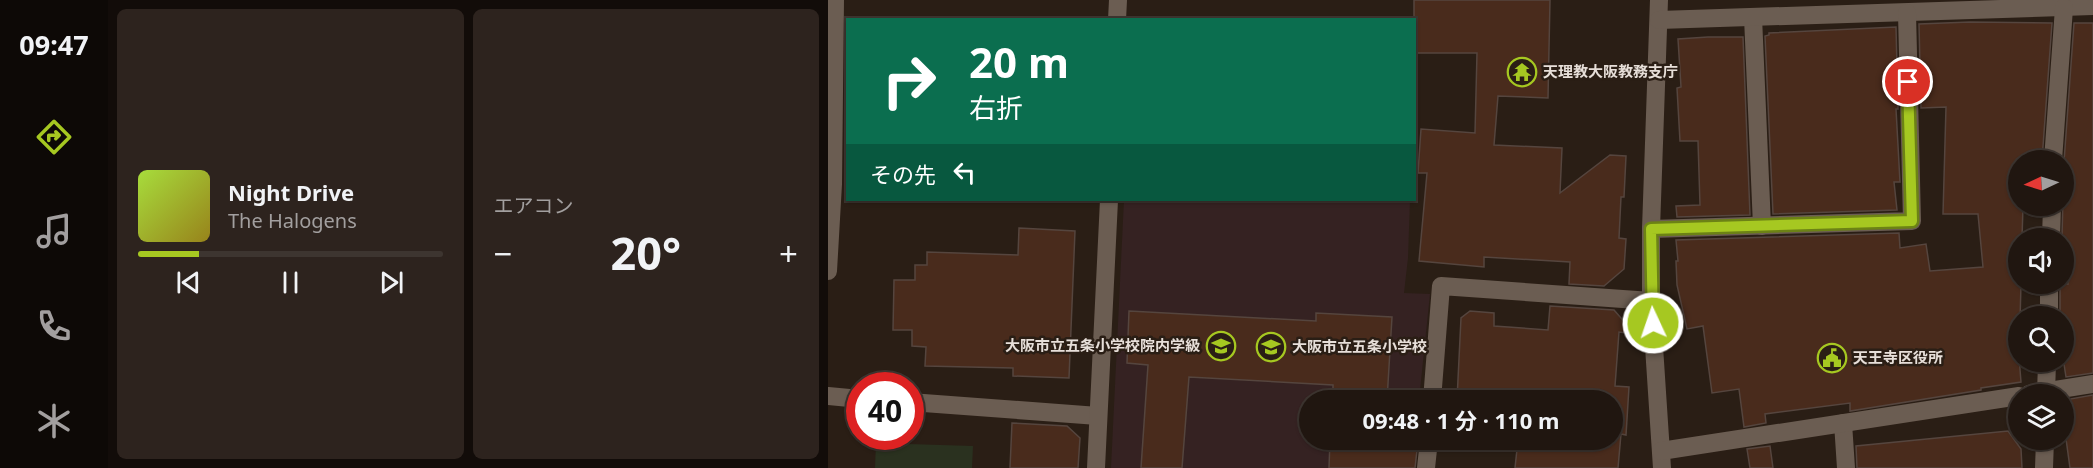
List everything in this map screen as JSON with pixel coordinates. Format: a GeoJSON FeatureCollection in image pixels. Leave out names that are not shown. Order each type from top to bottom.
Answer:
{"type":"FeatureCollection","features":[{"type":"Feature","properties":{"kind":"street"},"geometry":{"type":"LineString","coordinates":[[828,271],[836,184],[836,0]]}},
{"type":"Feature","properties":{"kind":"street"},"geometry":{"type":"LineString","coordinates":[[1117,18],[1118,0]]}},
{"type":"Feature","properties":{"kind":"street"},"geometry":{"type":"LineString","coordinates":[[1659,0],[1651,229],[1651,301],[1661,460],[1843,423],[2008,398]]}},
{"type":"Feature","properties":{"kind":"street"},"geometry":{"type":"LineString","coordinates":[[1659,20],[2093,6]]}},
{"type":"Feature","properties":{"kind":"street"},"geometry":{"type":"LineString","coordinates":[[2054,150],[2064,8]]}},
{"type":"Feature","properties":{"kind":"street"},"geometry":{"type":"LineString","coordinates":[[1651,229],[1912,221],[1907,13]]}},
{"type":"Feature","properties":{"kind":"street"},"geometry":{"type":"LineString","coordinates":[[1753,17],[1762,226]]}},
{"type":"Feature","properties":{"kind":"street"},"geometry":{"type":"LineString","coordinates":[[1096,468],[1109,201]]}},
{"type":"Feature","properties":{"kind":"street"},"geometry":{"type":"LineString","coordinates":[[1433,390],[1441,286],[1651,301]]}},
{"type":"Feature","properties":{"kind":"street"},"geometry":{"type":"LineString","coordinates":[[2074,388],[2093,384]]}},
{"type":"Feature","properties":{"kind":"street"},"geometry":{"type":"LineString","coordinates":[[828,396],[846,398]]}},
{"type":"Feature","properties":{"kind":"street"},"geometry":{"type":"LineString","coordinates":[[924,403],[1098,416]]}},
{"type":"Feature","properties":{"kind":"street"},"geometry":{"type":"LineString","coordinates":[[1843,423],[1846,468]]}},
{"type":"Feature","properties":{"kind":"street"},"geometry":{"type":"LineString","coordinates":[[1426,468],[1428,450]]}},
{"type":"Feature","properties":{"kind":"street"},"geometry":{"type":"LineString","coordinates":[[2044,468],[2045,450]]}},
{"type":"Feature","properties":{"kind":"shaded area","name":"大阪市立五条小学校"},"geometry":{"type":"Polygon","coordinates":[[[1124,201],[1410,201],[1404,293],[1430,294],[1420,390],[1299,390],[1299,450],[1414,450],[1412,468],[1111,468],[1124,201]]]}},
{"type":"Feature","properties":{"kind":"green space"},"geometry":{"type":"Polygon","coordinates":[[[924,444],[973,446],[972,468],[875,468],[876,450],[924,450],[924,444]]]}},
{"type":"Feature","properties":{"kind":"building"},"geometry":{"type":"Polygon","coordinates":[[[1414,0],[1550,0],[1548,98],[1498,96],[1494,145],[1562,148],[1560,193],[1610,155],[1626,156],[1619,238],[1626,239],[1624,269],[1604,286],[1569,284],[1570,262],[1484,257],[1484,267],[1419,261],[1427,173],[1418,173],[1421,129],[1475,133],[1477,53],[1416,53],[1416,18],[1414,18],[1414,0]]]}},
{"type":"Feature","properties":{"kind":"building"},"geometry":{"type":"Polygon","coordinates":[[[2052,23],[2043,150],[2008,150],[2008,216],[2023,216],[2022,228],[2008,228],[2008,294],[2021,294],[2020,306],[2008,306],[2008,372],[2020,372],[2021,382],[1850,411],[1850,403],[1765,414],[1766,423],[1744,427],[1739,389],[1712,393],[1703,326],[1687,329],[1677,285],[1676,240],[1899,233],[1900,248],[1926,244],[1930,271],[1983,267],[1978,214],[1943,214],[1946,107],[1921,108],[1919,24],[2052,23]]]}},
{"type":"Feature","properties":{"kind":"building"},"geometry":{"type":"Polygon","coordinates":[[[2074,23],[2093,23],[2093,373],[2066,377],[2065,372],[2074,372],[2074,306],[2060,306],[2060,294],[2074,294],[2074,228],[2062,228],[2063,216],[2074,216],[2074,150],[2065,150],[2074,23]]]}},
{"type":"Feature","properties":{"kind":"building"},"geometry":{"type":"Polygon","coordinates":[[[1896,27],[1898,109],[1896,109],[1900,182],[1894,182],[1897,210],[1773,214],[1765,36],[1769,33],[1896,27]]]}},
{"type":"Feature","properties":{"kind":"building"},"geometry":{"type":"Polygon","coordinates":[[[1743,37],[1750,215],[1677,217],[1676,206],[1700,205],[1698,141],[1680,141],[1677,88],[1681,87],[1678,39],[1743,37]]]}},
{"type":"Feature","properties":{"kind":"building"},"geometry":{"type":"Polygon","coordinates":[[[1019,228],[1075,231],[1069,378],[1013,376],[1013,368],[925,366],[926,347],[912,346],[912,330],[893,330],[894,280],[915,280],[915,265],[927,265],[927,252],[1018,255],[1019,228]]]}},
{"type":"Feature","properties":{"kind":"building"},"geometry":{"type":"Polygon","coordinates":[[[1550,306],[1614,310],[1635,334],[1619,332],[1615,386],[1629,387],[1626,435],[1623,434],[1623,390],[1457,390],[1461,318],[1470,311],[1494,313],[1494,326],[1548,330],[1550,306]]]}},
{"type":"Feature","properties":{"kind":"building"},"geometry":{"type":"Polygon","coordinates":[[[1129,311],[1316,321],[1316,313],[1392,317],[1388,390],[1333,390],[1333,385],[1189,377],[1182,468],[1141,468],[1148,365],[1127,363],[1129,311]]]}},
{"type":"Feature","properties":{"kind":"building"},"geometry":{"type":"Polygon","coordinates":[[[2093,395],[2093,468],[2070,468],[2068,450],[2074,450],[2074,398],[2093,395]]]}},
{"type":"Feature","properties":{"kind":"building"},"geometry":{"type":"Polygon","coordinates":[[[1012,423],[1067,426],[1080,438],[1078,468],[1010,468],[1012,423]]]}},
{"type":"Feature","properties":{"kind":"building"},"geometry":{"type":"Polygon","coordinates":[[[2008,431],[2008,450],[2021,450],[2022,468],[1857,468],[1856,446],[2008,431]]]}},
{"type":"Feature","properties":{"kind":"building"},"geometry":{"type":"Polygon","coordinates":[[[1770,446],[1773,468],[1750,468],[1747,449],[1770,446]]]}},
{"type":"Feature","properties":{"kind":"building"},"geometry":{"type":"Polygon","coordinates":[[[1330,450],[1417,450],[1415,468],[1329,468],[1330,450]]]}},
{"type":"Feature","properties":{"kind":"building"},"geometry":{"type":"Polygon","coordinates":[[[1517,450],[1620,450],[1618,468],[1515,468],[1517,450]]]}},
{"type":"Feature","properties":{"kind":"place","name":"天理教大阪教務支庁"},"geometry":{"type":"Point","coordinates":[1522,72]}},
{"type":"Feature","properties":{"kind":"place","name":"大阪市立五条小学校院内学級"},"geometry":{"type":"Point","coordinates":[1221,346]}},
{"type":"Feature","properties":{"kind":"place","name":"大阪市立五条小学校"},"geometry":{"type":"Point","coordinates":[1271,347]}},
{"type":"Feature","properties":{"kind":"place","name":"天王寺区役所"},"geometry":{"type":"Point","coordinates":[1832,358]}},
{"type":"Feature","properties":{"kind":"route"},"geometry":{"type":"LineString","coordinates":[[1653,323],[1651,229],[1912,221],[1908,82]]}}]}
